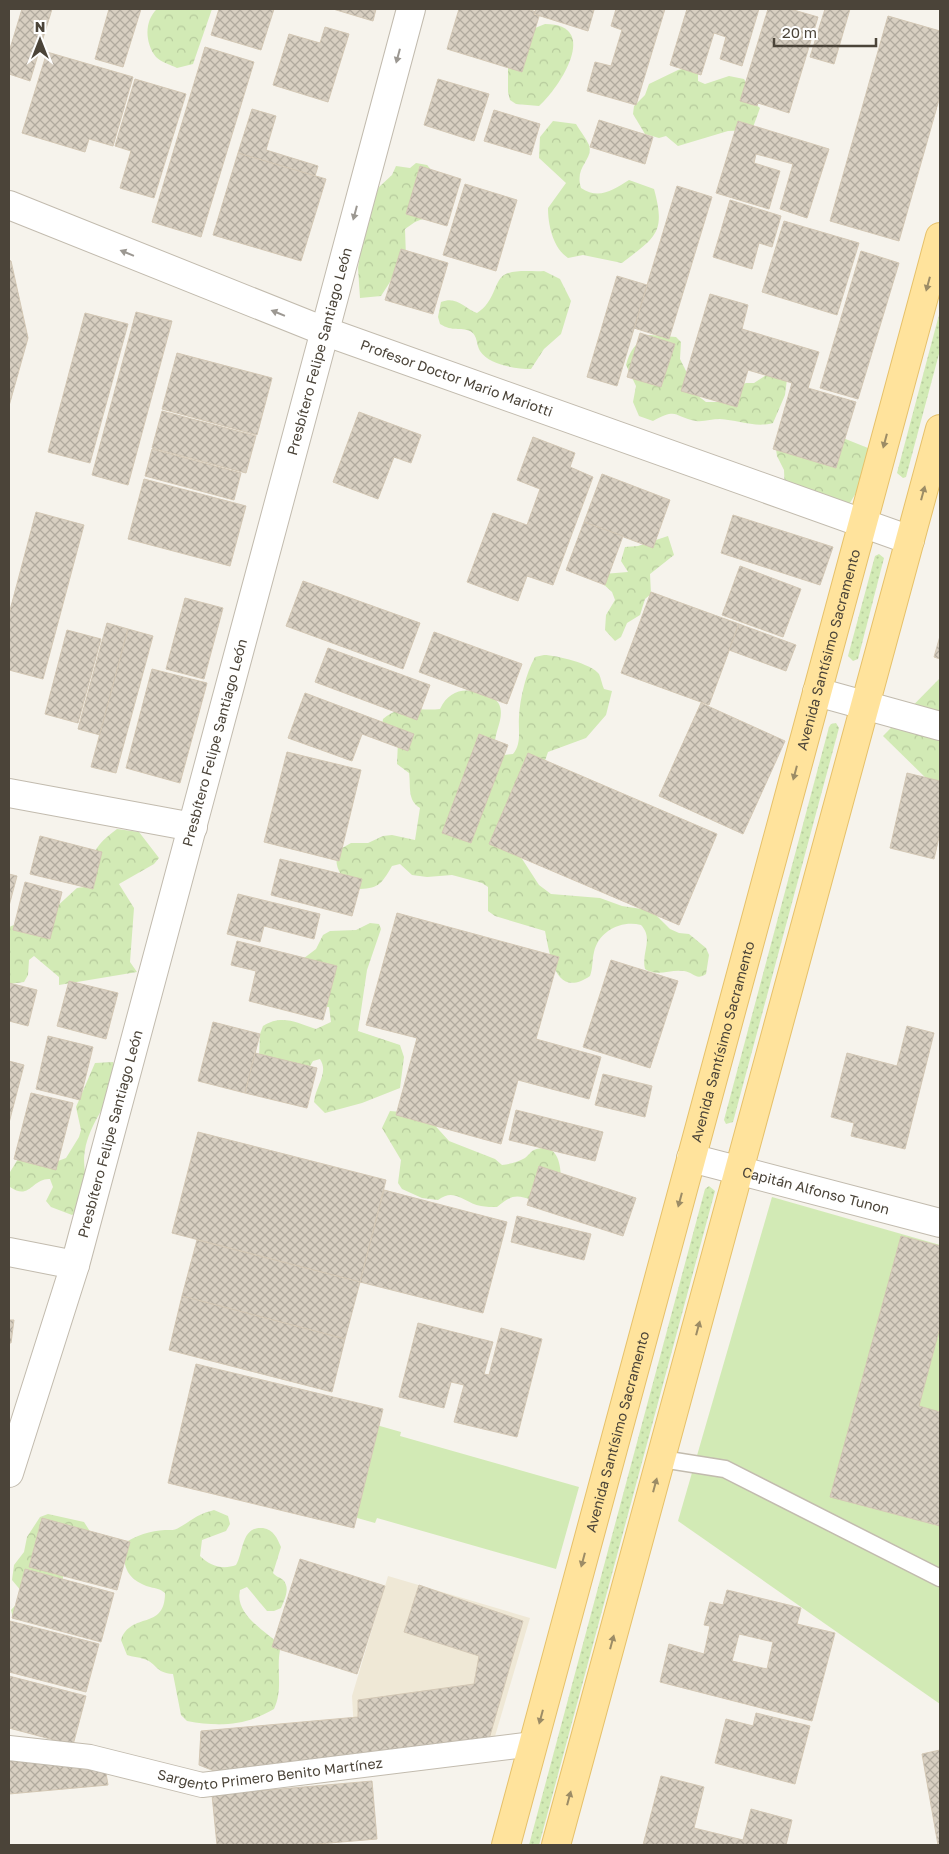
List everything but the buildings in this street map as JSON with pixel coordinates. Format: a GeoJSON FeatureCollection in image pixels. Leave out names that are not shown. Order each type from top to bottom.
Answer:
{"type":"FeatureCollection","features":[{"type":"Feature","properties":{"kind":"main road","name":"Avenida Santísimo Sacramento"},"geometry":{"type":"LineString","coordinates":[[506,1845],[940,237]]}},
{"type":"Feature","properties":{"kind":"main road"},"geometry":{"type":"LineString","coordinates":[[556,1845],[741,1170],[940,429]]}},
{"type":"Feature","properties":{"kind":"street","name":"Presbítero Felipe Santiago León"},"geometry":{"type":"LineString","coordinates":[[9,1473],[75,1265],[410,9]]}},
{"type":"Feature","properties":{"kind":"street","name":"Profesor Doctor Mario Mariotti"},"geometry":{"type":"LineString","coordinates":[[9,205],[324,331],[910,540]]}},
{"type":"Feature","properties":{"kind":"street"},"geometry":{"type":"LineString","coordinates":[[817,692],[940,726]]}},
{"type":"Feature","properties":{"kind":"street"},"geometry":{"type":"LineString","coordinates":[[9,793],[193,827]]}},
{"type":"Feature","properties":{"kind":"street","name":"Capitán Alfonso Tunon"},"geometry":{"type":"LineString","coordinates":[[691,1158],[940,1223]]}},
{"type":"Feature","properties":{"kind":"street"},"geometry":{"type":"LineString","coordinates":[[9,1252],[75,1265]]}},
{"type":"Feature","properties":{"kind":"street","name":"Sargento Primero Benito Martínez"},"geometry":{"type":"LineString","coordinates":[[9,1748],[90,1757],[202,1786],[533,1744]]}},
{"type":"Feature","properties":{"kind":"lane"},"geometry":{"type":"LineString","coordinates":[[662,1459],[725,1469],[940,1578]]}},
{"type":"Feature","properties":{"kind":"shaded area"},"geometry":{"type":"Polygon","coordinates":[[[388,1576],[530,1618],[493,1743],[355,1750],[352,1696],[388,1576]]]}},
{"type":"Feature","properties":{"kind":"green space"},"geometry":{"type":"Polygon","coordinates":[[[157,9],[212,9],[193,64],[177,68],[163,62],[152,51],[148,39],[148,26],[157,9]]]}},
{"type":"Feature","properties":{"kind":"green space"},"geometry":{"type":"Polygon","coordinates":[[[545,24],[562,27],[571,34],[573,45],[571,58],[557,85],[539,106],[516,104],[510,100],[508,92],[508,60],[530,30],[545,24]]]}},
{"type":"Feature","properties":{"kind":"green space"},"geometry":{"type":"Polygon","coordinates":[[[698,65],[698,81],[705,84],[729,76],[744,79],[748,86],[747,97],[760,108],[752,130],[728,131],[678,146],[666,136],[659,138],[645,134],[633,114],[634,106],[645,95],[649,84],[678,70],[698,65]]]}},
{"type":"Feature","properties":{"kind":"green space"},"geometry":{"type":"Polygon","coordinates":[[[553,121],[576,124],[589,145],[589,155],[580,174],[581,188],[594,193],[606,192],[629,180],[654,189],[659,215],[655,233],[643,247],[622,263],[583,255],[568,258],[563,254],[552,236],[548,208],[566,183],[539,158],[540,137],[553,121]]]}},
{"type":"Feature","properties":{"kind":"green space"},"geometry":{"type":"Polygon","coordinates":[[[416,163],[427,165],[433,172],[425,218],[405,229],[406,257],[381,296],[360,298],[358,268],[368,207],[379,187],[392,175],[396,166],[410,168],[416,163]]]}},
{"type":"Feature","properties":{"kind":"green space"},"geometry":{"type":"Polygon","coordinates":[[[518,271],[544,271],[560,279],[571,301],[561,334],[544,349],[531,369],[496,363],[484,356],[480,351],[473,333],[440,324],[438,317],[441,302],[452,300],[477,313],[491,298],[498,282],[504,275],[518,271]]]}},
{"type":"Feature","properties":{"kind":"green space"},"geometry":{"type":"Polygon","coordinates":[[[940,311],[940,350],[906,477],[903,478],[897,473],[940,311]]]}},
{"type":"Feature","properties":{"kind":"green space"},"geometry":{"type":"Polygon","coordinates":[[[650,335],[676,337],[681,342],[680,359],[693,392],[706,402],[722,402],[739,386],[746,383],[754,383],[774,370],[787,379],[785,395],[773,423],[753,424],[720,419],[696,421],[676,414],[667,415],[653,421],[639,416],[633,402],[636,386],[626,365],[634,347],[650,335]]]}},
{"type":"Feature","properties":{"kind":"green space"},"geometry":{"type":"Polygon","coordinates":[[[843,438],[873,450],[868,483],[856,493],[848,506],[785,493],[784,470],[777,456],[776,449],[843,438]]]}},
{"type":"Feature","properties":{"kind":"green space"},"geometry":{"type":"Polygon","coordinates":[[[668,536],[674,555],[650,574],[651,594],[645,599],[640,615],[627,623],[621,637],[615,641],[605,630],[606,615],[615,600],[612,592],[601,582],[603,574],[628,572],[621,561],[625,547],[638,546],[668,536]]]}},
{"type":"Feature","properties":{"kind":"green space"},"geometry":{"type":"Polygon","coordinates":[[[879,554],[884,558],[858,659],[853,661],[848,656],[875,556],[879,554]]]}},
{"type":"Feature","properties":{"kind":"green space"},"geometry":{"type":"Polygon","coordinates":[[[544,655],[565,658],[595,670],[599,674],[604,689],[612,691],[606,715],[586,738],[548,752],[515,848],[539,885],[551,894],[600,898],[622,906],[648,910],[670,929],[679,933],[689,934],[706,948],[709,955],[706,974],[703,976],[700,977],[684,971],[659,973],[645,969],[647,935],[645,930],[641,925],[626,924],[612,929],[601,938],[594,952],[590,976],[578,982],[569,982],[562,979],[556,972],[549,952],[545,931],[495,916],[488,911],[488,887],[482,883],[452,875],[427,877],[412,875],[400,864],[392,866],[378,885],[356,889],[338,869],[337,851],[351,843],[368,843],[383,836],[392,835],[415,840],[420,808],[411,797],[409,773],[397,764],[398,741],[382,726],[383,719],[404,709],[440,709],[453,694],[464,691],[476,692],[496,700],[499,704],[501,714],[495,743],[504,755],[513,754],[519,741],[520,710],[526,678],[535,657],[544,655]]]}},
{"type":"Feature","properties":{"kind":"green space"},"geometry":{"type":"Polygon","coordinates":[[[940,678],[940,787],[931,783],[883,736],[940,678]]]}},
{"type":"Feature","properties":{"kind":"green space"},"geometry":{"type":"Polygon","coordinates":[[[836,723],[839,728],[733,1122],[726,1124],[724,1120],[829,727],[831,724],[836,723]]]}},
{"type":"Feature","properties":{"kind":"green space"},"geometry":{"type":"Polygon","coordinates":[[[117,829],[139,832],[159,858],[154,864],[119,884],[134,908],[130,962],[137,972],[59,985],[59,977],[34,956],[29,960],[28,975],[24,982],[9,984],[9,927],[54,909],[77,888],[84,887],[97,848],[117,829]]]}},
{"type":"Feature","properties":{"kind":"green space"},"geometry":{"type":"Polygon","coordinates":[[[370,923],[379,924],[381,929],[367,970],[358,1031],[400,1045],[404,1057],[400,1088],[362,1103],[325,1113],[314,1102],[323,1074],[320,1059],[313,1061],[309,1068],[259,1057],[260,1034],[263,1026],[270,1022],[290,1021],[316,1029],[331,1022],[329,1007],[305,1008],[291,968],[316,949],[323,935],[330,931],[356,930],[370,923]]]}},
{"type":"Feature","properties":{"kind":"green space"},"geometry":{"type":"Polygon","coordinates":[[[113,1062],[121,1082],[99,1114],[87,1141],[84,1159],[86,1194],[80,1209],[72,1215],[51,1207],[46,1201],[53,1187],[50,1179],[39,1182],[22,1192],[10,1187],[10,1172],[18,1159],[58,1161],[66,1158],[79,1137],[81,1130],[76,1107],[95,1063],[113,1062]]]}},
{"type":"Feature","properties":{"kind":"green space"},"geometry":{"type":"Polygon","coordinates":[[[390,1111],[412,1113],[430,1120],[449,1141],[495,1159],[502,1165],[514,1163],[526,1157],[534,1150],[549,1149],[557,1157],[561,1183],[532,1200],[518,1196],[506,1200],[497,1207],[481,1206],[455,1195],[444,1196],[438,1200],[422,1198],[402,1189],[398,1183],[401,1160],[382,1128],[390,1111]]]}},
{"type":"Feature","properties":{"kind":"green space"},"geometry":{"type":"Polygon","coordinates":[[[709,1186],[715,1191],[539,1845],[529,1845],[705,1189],[709,1186]]]}},
{"type":"Feature","properties":{"kind":"green space"},"geometry":{"type":"Polygon","coordinates":[[[772,1197],[940,1245],[940,1704],[678,1521],[772,1197]]]}},
{"type":"Feature","properties":{"kind":"green space"},"geometry":{"type":"Polygon","coordinates":[[[221,1381],[401,1432],[400,1436],[579,1487],[556,1569],[377,1518],[375,1523],[195,1472],[221,1381]]]}},
{"type":"Feature","properties":{"kind":"green space"},"geometry":{"type":"Polygon","coordinates":[[[214,1510],[228,1516],[230,1524],[226,1531],[202,1540],[200,1556],[217,1566],[236,1565],[247,1535],[256,1528],[267,1529],[275,1535],[281,1547],[273,1573],[283,1580],[287,1590],[281,1608],[267,1611],[247,1587],[240,1590],[239,1599],[246,1615],[281,1646],[279,1654],[279,1685],[274,1709],[253,1719],[232,1724],[187,1721],[181,1715],[173,1674],[159,1670],[144,1659],[127,1655],[121,1640],[126,1631],[132,1626],[154,1617],[160,1612],[164,1605],[165,1593],[159,1589],[142,1584],[131,1576],[125,1565],[124,1544],[143,1534],[176,1529],[199,1515],[214,1510]]]}},
{"type":"Feature","properties":{"kind":"green space"},"geometry":{"type":"Polygon","coordinates":[[[48,1514],[84,1522],[93,1536],[63,1571],[63,1587],[20,1620],[13,1618],[11,1610],[21,1599],[22,1592],[12,1580],[14,1565],[24,1552],[27,1537],[40,1517],[48,1514]]]}}]}
